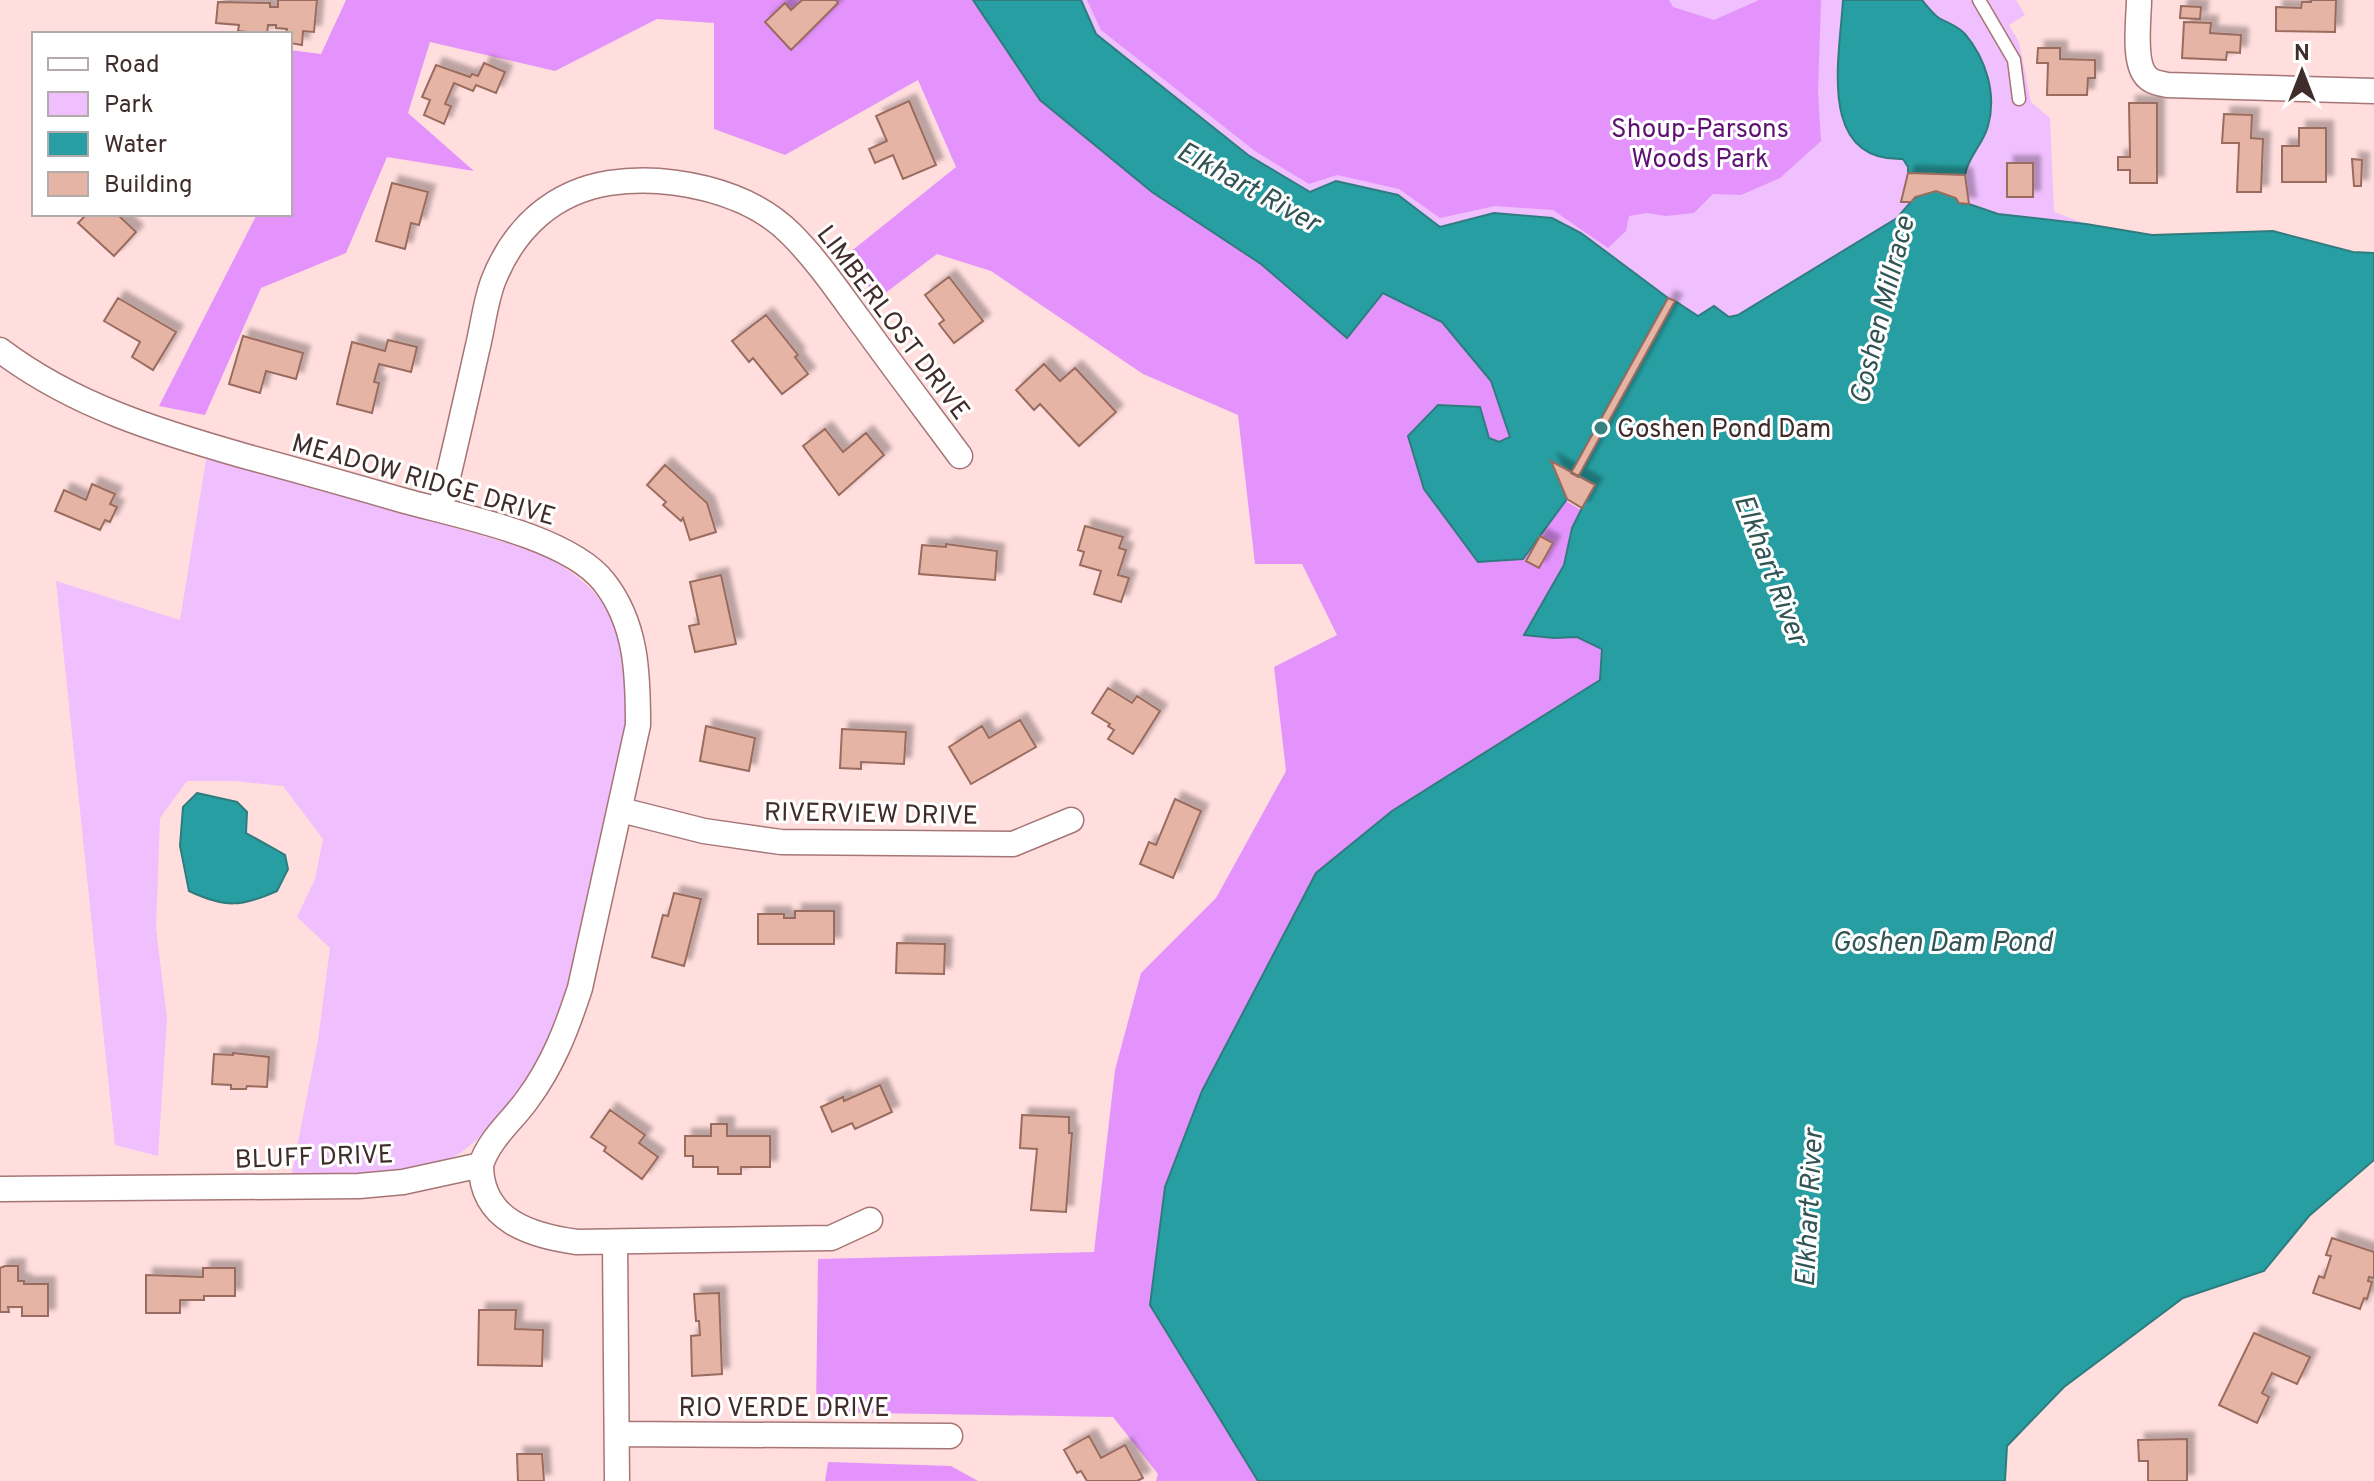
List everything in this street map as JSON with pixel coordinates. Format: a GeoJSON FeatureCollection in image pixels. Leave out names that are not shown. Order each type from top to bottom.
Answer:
{"type":"FeatureCollection","features":[{"type":"Feature","properties":{"kind":"street"},"geometry":{"type":"LineString","coordinates":[[2139,0],[2139,60],[2146,77],[2167,85],[2374,91]]}},
{"type":"Feature","properties":{"kind":"street","name":"LIMBERLOST DRIVE"},"geometry":{"type":"LineString","coordinates":[[440,510],[494,280],[514,243],[532,220],[553,202],[592,186],[634,179],[682,184],[722,193],[754,208],[789,232],[820,268],[960,456]]}},
{"type":"Feature","properties":{"kind":"street","name":"MEADOW RIDGE DRIVE"},"geometry":{"type":"LineString","coordinates":[[0,350],[56,387],[115,415],[176,437],[440,510],[562,549],[586,563],[603,581],[622,610],[633,641],[638,683],[638,725],[580,988],[567,1029],[549,1069],[489,1146],[481,1165]]}},
{"type":"Feature","properties":{"kind":"street","name":"RIVERVIEW DRIVE"},"geometry":{"type":"LineString","coordinates":[[621,810],[704,831],[781,842],[1013,844],[1071,820]]}},
{"type":"Feature","properties":{"kind":"street"},"geometry":{"type":"LineString","coordinates":[[481,1165],[483,1188],[492,1204],[507,1219],[526,1231],[548,1238],[577,1242],[831,1238],[870,1220]]}},
{"type":"Feature","properties":{"kind":"street","name":"BLUFF DRIVE"},"geometry":{"type":"LineString","coordinates":[[0,1189],[359,1186],[403,1182],[481,1165]]}},
{"type":"Feature","properties":{"kind":"street"},"geometry":{"type":"LineString","coordinates":[[615,1242],[617,1481]]}},
{"type":"Feature","properties":{"kind":"street","name":"RIO VERDE DRIVE"},"geometry":{"type":"LineString","coordinates":[[617,1434],[950,1436]]}},
{"type":"Feature","properties":{"kind":"lane"},"geometry":{"type":"LineString","coordinates":[[1979,0],[2014,60],[2019,99]]}},
{"type":"Feature","properties":{"kind":"green space"},"geometry":{"type":"Polygon","coordinates":[[[346,0],[973,0],[1040,100],[1152,192],[1261,264],[1347,337],[1383,293],[1442,322],[1491,381],[1510,438],[1499,442],[1489,438],[1474,555],[1479,562],[1523,559],[1566,501],[1581,510],[1572,528],[1564,565],[1525,634],[1577,637],[1602,650],[1600,680],[1392,811],[1150,1305],[1258,1481],[1156,1481],[1158,1474],[1113,1417],[816,1412],[818,1259],[1094,1252],[1115,1070],[1141,973],[1216,898],[1286,771],[1274,667],[1337,635],[1302,564],[1255,564],[1238,415],[1143,374],[991,271],[937,254],[876,300],[849,253],[956,167],[918,80],[785,155],[714,129],[714,23],[657,19],[555,71],[430,42],[408,113],[474,171],[387,157],[346,253],[261,288],[205,415],[159,406],[256,216],[292,216],[292,50],[321,54],[346,0]]]}},
{"type":"Feature","properties":{"kind":"green space","name":"Shoup-Parsons Woods Park"},"geometry":{"type":"Polygon","coordinates":[[[1081,0],[1843,0],[1838,83],[1897,159],[1903,158],[1909,167],[1901,202],[1911,202],[1897,218],[1738,315],[1699,316],[1668,298],[1581,234],[1552,218],[1494,213],[1440,227],[1398,195],[1336,181],[1310,192],[1248,155],[1096,34],[1081,0]]]}},
{"type":"Feature","properties":{"kind":"green space","name":"Shoup-Parsons Woods Park"},"geometry":{"type":"Polygon","coordinates":[[[1087,0],[1669,0],[1673,7],[1714,20],[1759,0],[1821,0],[1818,92],[1821,141],[1780,178],[1741,195],[1713,194],[1694,213],[1629,216],[1626,231],[1608,248],[1553,210],[1495,206],[1440,218],[1399,189],[1337,175],[1309,184],[1255,151],[1101,30],[1087,0]]]}},
{"type":"Feature","properties":{"kind":"green space"},"geometry":{"type":"Polygon","coordinates":[[[1922,0],[2016,0],[2025,15],[2009,25],[2019,42],[2031,102],[2050,118],[2054,212],[2086,224],[1998,214],[1969,204],[1966,174],[1970,161],[1980,147],[1953,24],[1937,17],[1922,0]]]}},
{"type":"Feature","properties":{"kind":"green space"},"geometry":{"type":"Polygon","coordinates":[[[207,454],[537,552],[565,568],[602,602],[620,643],[626,725],[579,941],[552,1029],[524,1083],[487,1129],[452,1158],[415,1171],[373,1176],[291,1178],[318,1040],[330,948],[297,917],[315,879],[323,839],[283,786],[235,781],[187,781],[160,818],[156,928],[167,1018],[158,1156],[115,1145],[56,581],[180,620],[207,454]]]}},
{"type":"Feature","properties":{"kind":"green space"},"geometry":{"type":"Polygon","coordinates":[[[828,1462],[951,1466],[978,1481],[825,1481],[828,1462]]]}},
{"type":"Feature","properties":{"kind":"water","name":"Elkhart River"},"geometry":{"type":"Polygon","coordinates":[[[973,0],[1081,0],[1096,34],[1248,155],[1310,192],[1336,181],[1398,195],[1440,227],[1494,213],[1552,218],[1581,233],[1668,298],[1571,473],[1552,462],[1567,499],[1523,559],[1478,562],[1424,489],[1408,436],[1438,405],[1480,407],[1489,438],[1499,442],[1510,437],[1491,381],[1442,322],[1383,293],[1347,338],[1261,264],[1152,192],[1040,100],[973,0]]]}},
{"type":"Feature","properties":{"kind":"water"},"geometry":{"type":"Polygon","coordinates":[[[1843,0],[1922,0],[1937,16],[1962,31],[1979,54],[1988,77],[1990,114],[1986,133],[1965,175],[1908,173],[1903,159],[1875,155],[1856,143],[1845,125],[1839,102],[1843,0]]]}},
{"type":"Feature","properties":{"kind":"water","name":"Goshen Dam Pond"},"geometry":{"type":"Polygon","coordinates":[[[1941,191],[1956,198],[1959,203],[1998,214],[2152,235],[2273,231],[2353,252],[2374,253],[2374,1160],[2309,1216],[2264,1271],[2183,1298],[2064,1387],[2007,1446],[2005,1481],[1258,1481],[1150,1305],[1165,1187],[1202,1091],[1316,873],[1392,811],[1600,680],[1602,649],[1577,637],[1524,635],[1564,565],[1572,528],[1582,508],[1578,477],[1675,301],[1698,316],[1714,306],[1729,317],[1738,315],[1897,218],[1915,197],[1941,191]]]}},
{"type":"Feature","properties":{"kind":"water"},"geometry":{"type":"Polygon","coordinates":[[[197,793],[237,802],[247,812],[246,833],[285,855],[288,869],[277,891],[243,903],[223,903],[189,891],[180,846],[183,807],[197,793]]]}},
{"type":"Feature","properties":{"kind":"building"},"geometry":{"type":"Polygon","coordinates":[[[278,0],[317,0],[314,32],[303,31],[302,45],[292,43],[292,32],[276,28],[276,25],[268,25],[267,32],[247,32],[238,31],[239,25],[216,23],[218,2],[270,3],[270,7],[278,7],[278,0]]]}},
{"type":"Feature","properties":{"kind":"building"},"geometry":{"type":"Polygon","coordinates":[[[802,0],[836,0],[838,3],[791,50],[765,22],[785,3],[791,10],[802,0]]]}},
{"type":"Feature","properties":{"kind":"building"},"geometry":{"type":"Polygon","coordinates":[[[2336,0],[2335,32],[2276,31],[2276,7],[2301,8],[2302,2],[2336,0]]]}},
{"type":"Feature","properties":{"kind":"building"},"geometry":{"type":"Polygon","coordinates":[[[2181,6],[2201,7],[2200,19],[2180,18],[2181,6]]]}},
{"type":"Feature","properties":{"kind":"building"},"geometry":{"type":"Polygon","coordinates":[[[2184,22],[2211,23],[2210,33],[2241,35],[2240,53],[2227,52],[2226,60],[2182,58],[2184,22]]]}},
{"type":"Feature","properties":{"kind":"building"},"geometry":{"type":"Polygon","coordinates":[[[2038,48],[2060,48],[2060,59],[2095,60],[2095,78],[2088,78],[2087,95],[2047,95],[2048,63],[2037,63],[2038,48]]]}},
{"type":"Feature","properties":{"kind":"building"},"geometry":{"type":"Polygon","coordinates":[[[484,63],[505,72],[496,93],[476,85],[473,91],[454,83],[445,104],[451,106],[444,124],[424,115],[430,100],[422,97],[436,65],[470,77],[472,74],[478,76],[484,63]]]}},
{"type":"Feature","properties":{"kind":"building"},"geometry":{"type":"Polygon","coordinates":[[[909,101],[936,165],[903,179],[893,155],[875,163],[869,149],[887,141],[876,116],[909,101]]]}},
{"type":"Feature","properties":{"kind":"building"},"geometry":{"type":"Polygon","coordinates":[[[2129,103],[2157,103],[2157,183],[2130,183],[2130,170],[2118,170],[2118,157],[2130,157],[2129,103]]]}},
{"type":"Feature","properties":{"kind":"building"},"geometry":{"type":"Polygon","coordinates":[[[2224,114],[2252,115],[2251,138],[2263,139],[2261,192],[2237,192],[2239,143],[2222,143],[2224,114]]]}},
{"type":"Feature","properties":{"kind":"building"},"geometry":{"type":"Polygon","coordinates":[[[2299,128],[2326,128],[2326,182],[2282,182],[2282,146],[2299,146],[2299,128]]]}},
{"type":"Feature","properties":{"kind":"building"},"geometry":{"type":"Polygon","coordinates":[[[2352,159],[2362,160],[2361,186],[2354,186],[2352,159]]]}},
{"type":"Feature","properties":{"kind":"building"},"geometry":{"type":"Polygon","coordinates":[[[2007,163],[2033,163],[2033,197],[2007,197],[2007,163]]]}},
{"type":"Feature","properties":{"kind":"building"},"geometry":{"type":"Polygon","coordinates":[[[1908,173],[1965,175],[1969,204],[1959,203],[1956,198],[1936,191],[1915,197],[1911,202],[1901,202],[1908,173]]]}},
{"type":"Feature","properties":{"kind":"building"},"geometry":{"type":"Polygon","coordinates":[[[392,183],[428,192],[419,225],[411,223],[405,249],[376,241],[392,183]]]}},
{"type":"Feature","properties":{"kind":"building"},"geometry":{"type":"Polygon","coordinates":[[[85,216],[119,216],[136,232],[114,256],[78,223],[85,216]]]}},
{"type":"Feature","properties":{"kind":"building"},"geometry":{"type":"Polygon","coordinates":[[[949,277],[983,321],[954,343],[939,324],[944,320],[925,295],[949,277]]]}},
{"type":"Feature","properties":{"kind":"building"},"geometry":{"type":"Polygon","coordinates":[[[118,298],[176,332],[153,370],[132,357],[140,342],[104,321],[118,298]]]}},
{"type":"Feature","properties":{"kind":"building","name":"Goshen Pond Dam"},"geometry":{"type":"Polygon","coordinates":[[[1668,298],[1675,301],[1578,477],[1571,473],[1668,298]]]}},
{"type":"Feature","properties":{"kind":"building"},"geometry":{"type":"Polygon","coordinates":[[[766,315],[798,355],[795,357],[808,374],[782,394],[753,358],[749,362],[732,341],[766,315]]]}},
{"type":"Feature","properties":{"kind":"building"},"geometry":{"type":"Polygon","coordinates":[[[243,336],[303,353],[296,379],[266,371],[260,393],[229,384],[243,336]]]}},
{"type":"Feature","properties":{"kind":"building"},"geometry":{"type":"Polygon","coordinates":[[[388,340],[417,347],[411,372],[379,364],[374,382],[379,383],[372,413],[337,404],[352,342],[385,351],[388,340]]]}},
{"type":"Feature","properties":{"kind":"building"},"geometry":{"type":"Polygon","coordinates":[[[1044,364],[1060,381],[1075,368],[1116,412],[1079,446],[1040,404],[1034,410],[1016,390],[1044,364]]]}},
{"type":"Feature","properties":{"kind":"building"},"geometry":{"type":"Polygon","coordinates":[[[825,429],[843,452],[866,433],[884,455],[839,495],[803,446],[825,429]]]}},
{"type":"Feature","properties":{"kind":"building"},"geometry":{"type":"Polygon","coordinates":[[[1551,461],[1595,485],[1582,508],[1567,499],[1551,461]]]}},
{"type":"Feature","properties":{"kind":"building"},"geometry":{"type":"Polygon","coordinates":[[[665,465],[707,503],[716,532],[690,540],[683,518],[681,521],[663,505],[666,502],[647,485],[665,465]]]}},
{"type":"Feature","properties":{"kind":"building"},"geometry":{"type":"Polygon","coordinates":[[[92,484],[115,494],[110,504],[117,507],[110,522],[105,520],[100,530],[55,511],[64,490],[86,500],[92,484]]]}},
{"type":"Feature","properties":{"kind":"building"},"geometry":{"type":"Polygon","coordinates":[[[1085,526],[1123,537],[1119,548],[1126,550],[1118,575],[1129,578],[1121,602],[1094,594],[1101,571],[1080,565],[1084,552],[1078,550],[1085,526]]]}},
{"type":"Feature","properties":{"kind":"building"},"geometry":{"type":"Polygon","coordinates":[[[1540,536],[1553,543],[1539,568],[1526,561],[1540,536]]]}},
{"type":"Feature","properties":{"kind":"building"},"geometry":{"type":"Polygon","coordinates":[[[946,544],[997,551],[995,580],[919,574],[922,545],[946,547],[946,544]]]}},
{"type":"Feature","properties":{"kind":"building"},"geometry":{"type":"Polygon","coordinates":[[[721,575],[736,644],[695,652],[689,626],[699,624],[690,582],[721,575]]]}},
{"type":"Feature","properties":{"kind":"building"},"geometry":{"type":"Polygon","coordinates":[[[1108,688],[1132,703],[1137,696],[1160,711],[1133,754],[1108,739],[1114,730],[1092,713],[1108,688]]]}},
{"type":"Feature","properties":{"kind":"building"},"geometry":{"type":"Polygon","coordinates":[[[1020,720],[1036,747],[971,784],[949,747],[982,726],[989,738],[1020,720]]]}},
{"type":"Feature","properties":{"kind":"building"},"geometry":{"type":"Polygon","coordinates":[[[706,726],[755,738],[749,771],[700,761],[706,726]]]}},
{"type":"Feature","properties":{"kind":"building"},"geometry":{"type":"Polygon","coordinates":[[[842,729],[906,732],[904,764],[861,762],[861,769],[840,768],[842,729]]]}},
{"type":"Feature","properties":{"kind":"building"},"geometry":{"type":"Polygon","coordinates":[[[1175,799],[1201,811],[1173,878],[1140,864],[1149,842],[1156,845],[1175,799]]]}},
{"type":"Feature","properties":{"kind":"building"},"geometry":{"type":"Polygon","coordinates":[[[674,893],[701,899],[684,966],[652,957],[663,915],[668,916],[674,893]]]}},
{"type":"Feature","properties":{"kind":"building"},"geometry":{"type":"Polygon","coordinates":[[[795,911],[834,911],[834,944],[758,944],[758,914],[784,914],[784,918],[795,918],[795,911]]]}},
{"type":"Feature","properties":{"kind":"building"},"geometry":{"type":"Polygon","coordinates":[[[897,943],[945,944],[944,974],[896,973],[897,943]]]}},
{"type":"Feature","properties":{"kind":"building"},"geometry":{"type":"Polygon","coordinates":[[[214,1054],[269,1057],[267,1087],[231,1089],[231,1085],[212,1084],[214,1054]]]}},
{"type":"Feature","properties":{"kind":"building"},"geometry":{"type":"Polygon","coordinates":[[[880,1085],[892,1112],[855,1129],[852,1123],[832,1132],[821,1107],[843,1097],[844,1101],[880,1085]]]}},
{"type":"Feature","properties":{"kind":"building"},"geometry":{"type":"Polygon","coordinates":[[[610,1110],[645,1135],[639,1143],[658,1157],[642,1179],[604,1151],[606,1147],[591,1137],[610,1110]]]}},
{"type":"Feature","properties":{"kind":"building"},"geometry":{"type":"Polygon","coordinates":[[[1022,1115],[1069,1117],[1069,1133],[1072,1133],[1066,1212],[1031,1210],[1037,1149],[1020,1148],[1022,1115]]]}},
{"type":"Feature","properties":{"kind":"building"},"geometry":{"type":"Polygon","coordinates":[[[711,1124],[727,1124],[727,1136],[770,1136],[770,1167],[741,1167],[741,1174],[718,1174],[718,1167],[693,1167],[693,1156],[685,1156],[685,1136],[711,1136],[711,1124]]]}},
{"type":"Feature","properties":{"kind":"building"},"geometry":{"type":"Polygon","coordinates":[[[2332,1238],[2374,1252],[2374,1278],[2369,1277],[2368,1281],[2372,1282],[2360,1309],[2313,1293],[2319,1276],[2324,1278],[2331,1256],[2326,1255],[2332,1238]]]}},
{"type":"Feature","properties":{"kind":"building"},"geometry":{"type":"Polygon","coordinates":[[[18,1266],[18,1281],[24,1281],[24,1284],[48,1284],[48,1316],[22,1316],[22,1307],[8,1307],[9,1312],[0,1312],[0,1268],[18,1266]]]}},
{"type":"Feature","properties":{"kind":"building"},"geometry":{"type":"Polygon","coordinates":[[[203,1268],[235,1268],[235,1296],[180,1300],[180,1313],[146,1313],[146,1275],[203,1277],[203,1268]]]}},
{"type":"Feature","properties":{"kind":"building"},"geometry":{"type":"Polygon","coordinates":[[[719,1293],[722,1374],[692,1376],[691,1336],[700,1335],[694,1294],[719,1293]]]}},
{"type":"Feature","properties":{"kind":"building"},"geometry":{"type":"Polygon","coordinates":[[[479,1310],[516,1310],[515,1329],[543,1330],[542,1366],[478,1365],[479,1310]]]}},
{"type":"Feature","properties":{"kind":"building"},"geometry":{"type":"Polygon","coordinates":[[[2254,1333],[2310,1357],[2297,1384],[2272,1373],[2262,1393],[2269,1397],[2257,1423],[2219,1405],[2254,1333]]]}},
{"type":"Feature","properties":{"kind":"building"},"geometry":{"type":"Polygon","coordinates":[[[1089,1436],[1101,1458],[1125,1445],[1143,1478],[1137,1481],[1087,1481],[1081,1471],[1077,1473],[1064,1450],[1089,1436]]]}},
{"type":"Feature","properties":{"kind":"building"},"geometry":{"type":"Polygon","coordinates":[[[2187,1439],[2187,1481],[2148,1481],[2148,1461],[2139,1461],[2138,1440],[2187,1439]]]}},
{"type":"Feature","properties":{"kind":"building"},"geometry":{"type":"Polygon","coordinates":[[[517,1454],[542,1454],[544,1481],[518,1481],[517,1454]]]}},
{"type":"Feature","properties":{"kind":"place","name":"Goshen Pond Dam"},"geometry":{"type":"Point","coordinates":[1601,428]}},
{"type":"Feature","properties":{"kind":"water label","name":"Goshen Millrace"},"geometry":{"type":"Point","coordinates":[1881,310]}}]}
